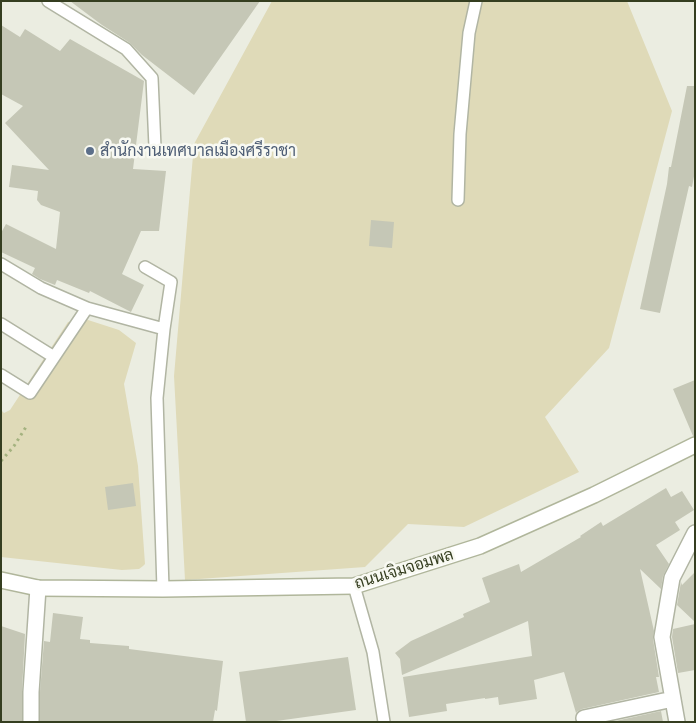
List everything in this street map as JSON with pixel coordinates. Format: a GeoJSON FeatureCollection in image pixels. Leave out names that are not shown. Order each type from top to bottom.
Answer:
{"type":"FeatureCollection","features":[{"type":"Feature","properties":{"kind":"main road","name":"ถนนเจิมจอมพล"},"geometry":{"type":"LineString","coordinates":[[1,580],[38,588],[163,589],[354,586],[480,546],[594,495],[695,445]]}},
{"type":"Feature","properties":{"kind":"main road"},"geometry":{"type":"LineString","coordinates":[[677,722],[662,637],[672,578],[695,533]]}},
{"type":"Feature","properties":{"kind":"main road"},"geometry":{"type":"LineString","coordinates":[[31,722],[31,692],[38,588]]}},
{"type":"Feature","properties":{"kind":"main road"},"geometry":{"type":"LineString","coordinates":[[584,718],[673,699]]}},
{"type":"Feature","properties":{"kind":"lane"},"geometry":{"type":"LineString","coordinates":[[48,1],[126,49],[152,78],[155,147]]}},
{"type":"Feature","properties":{"kind":"lane"},"geometry":{"type":"LineString","coordinates":[[458,200],[460,134],[468,42],[476,1]]}},
{"type":"Feature","properties":{"kind":"lane"},"geometry":{"type":"LineString","coordinates":[[1,264],[41,288],[87,308],[164,329]]}},
{"type":"Feature","properties":{"kind":"lane"},"geometry":{"type":"LineString","coordinates":[[145,268],[171,282],[157,398],[163,589]]}},
{"type":"Feature","properties":{"kind":"lane"},"geometry":{"type":"LineString","coordinates":[[1,375],[30,393],[87,308]]}},
{"type":"Feature","properties":{"kind":"lane"},"geometry":{"type":"LineString","coordinates":[[1,324],[54,357]]}},
{"type":"Feature","properties":{"kind":"lane"},"geometry":{"type":"LineString","coordinates":[[354,586],[373,652],[384,722]]}},
{"type":"Feature","properties":{"kind":"path"},"geometry":{"type":"LineString","coordinates":[[1,461],[14,446],[26,427]]}},
{"type":"Feature","properties":{"kind":"shaded area"},"geometry":{"type":"Polygon","coordinates":[[[272,1],[627,1],[672,111],[609,348],[545,417],[579,472],[464,527],[408,524],[365,567],[185,580],[174,376],[194,144],[272,1]]]}},
{"type":"Feature","properties":{"kind":"shaded area"},"geometry":{"type":"Polygon","coordinates":[[[88,320],[119,330],[136,343],[124,384],[138,466],[145,564],[139,569],[122,570],[1,557],[1,410],[4,413],[10,410],[68,322],[88,320]]]}},
{"type":"Feature","properties":{"kind":"building"},"geometry":{"type":"Polygon","coordinates":[[[70,1],[260,1],[194,95],[142,55],[130,43],[70,1]]]}},
{"type":"Feature","properties":{"kind":"building","name":"สำนักงานเทศบาลเมืองศรีราชา"},"geometry":{"type":"Polygon","coordinates":[[[1,25],[20,37],[25,29],[60,51],[70,39],[144,81],[133,169],[166,171],[159,231],[141,231],[122,274],[144,285],[131,312],[90,291],[89,293],[57,280],[55,285],[40,279],[32,274],[35,268],[1,252],[1,233],[6,224],[56,249],[60,212],[41,205],[37,200],[38,191],[9,187],[12,165],[49,170],[5,123],[23,106],[1,94],[1,25]]]}},
{"type":"Feature","properties":{"kind":"building"},"geometry":{"type":"Polygon","coordinates":[[[687,86],[695,86],[695,171],[692,187],[689,186],[660,313],[640,309],[687,86]]]}},
{"type":"Feature","properties":{"kind":"building"},"geometry":{"type":"Polygon","coordinates":[[[371,220],[394,222],[392,248],[369,246],[371,220]]]}},
{"type":"Feature","properties":{"kind":"building"},"geometry":{"type":"Polygon","coordinates":[[[695,380],[695,436],[693,436],[673,389],[695,380]]]}},
{"type":"Feature","properties":{"kind":"building"},"geometry":{"type":"Polygon","coordinates":[[[133,483],[136,506],[108,510],[105,487],[133,483]]]}},
{"type":"Feature","properties":{"kind":"building"},"geometry":{"type":"Polygon","coordinates":[[[666,488],[671,497],[682,491],[694,510],[675,522],[680,530],[656,545],[669,564],[663,576],[661,589],[640,569],[654,631],[653,639],[659,677],[656,677],[659,692],[582,709],[576,713],[564,672],[534,680],[537,699],[499,705],[498,697],[485,698],[446,704],[447,711],[409,717],[403,677],[532,656],[528,621],[402,675],[400,659],[395,653],[411,641],[464,617],[463,614],[490,602],[482,578],[519,564],[521,572],[581,537],[601,522],[603,526],[666,488]]]}},
{"type":"Feature","properties":{"kind":"building"},"geometry":{"type":"Polygon","coordinates":[[[695,572],[695,622],[677,605],[681,582],[682,585],[695,572]]]}},
{"type":"Feature","properties":{"kind":"building"},"geometry":{"type":"Polygon","coordinates":[[[53,613],[83,617],[80,639],[90,640],[90,643],[129,646],[129,649],[223,661],[217,711],[215,710],[213,722],[40,722],[44,641],[50,642],[53,613]]]}},
{"type":"Feature","properties":{"kind":"building"},"geometry":{"type":"Polygon","coordinates":[[[695,624],[695,670],[678,673],[672,637],[673,629],[695,624]]]}},
{"type":"Feature","properties":{"kind":"building"},"geometry":{"type":"Polygon","coordinates":[[[1,626],[25,634],[22,722],[1,722],[1,626]]]}},
{"type":"Feature","properties":{"kind":"building"},"geometry":{"type":"Polygon","coordinates":[[[348,657],[356,710],[269,722],[246,722],[239,672],[348,657]]]}},
{"type":"Feature","properties":{"kind":"building"},"geometry":{"type":"Polygon","coordinates":[[[661,711],[663,722],[611,722],[661,711]]]}},
{"type":"Feature","properties":{"kind":"place","name":"สำนักงานเทศบาลเมืองศรีราชา"},"geometry":{"type":"Point","coordinates":[90,151]}}]}
